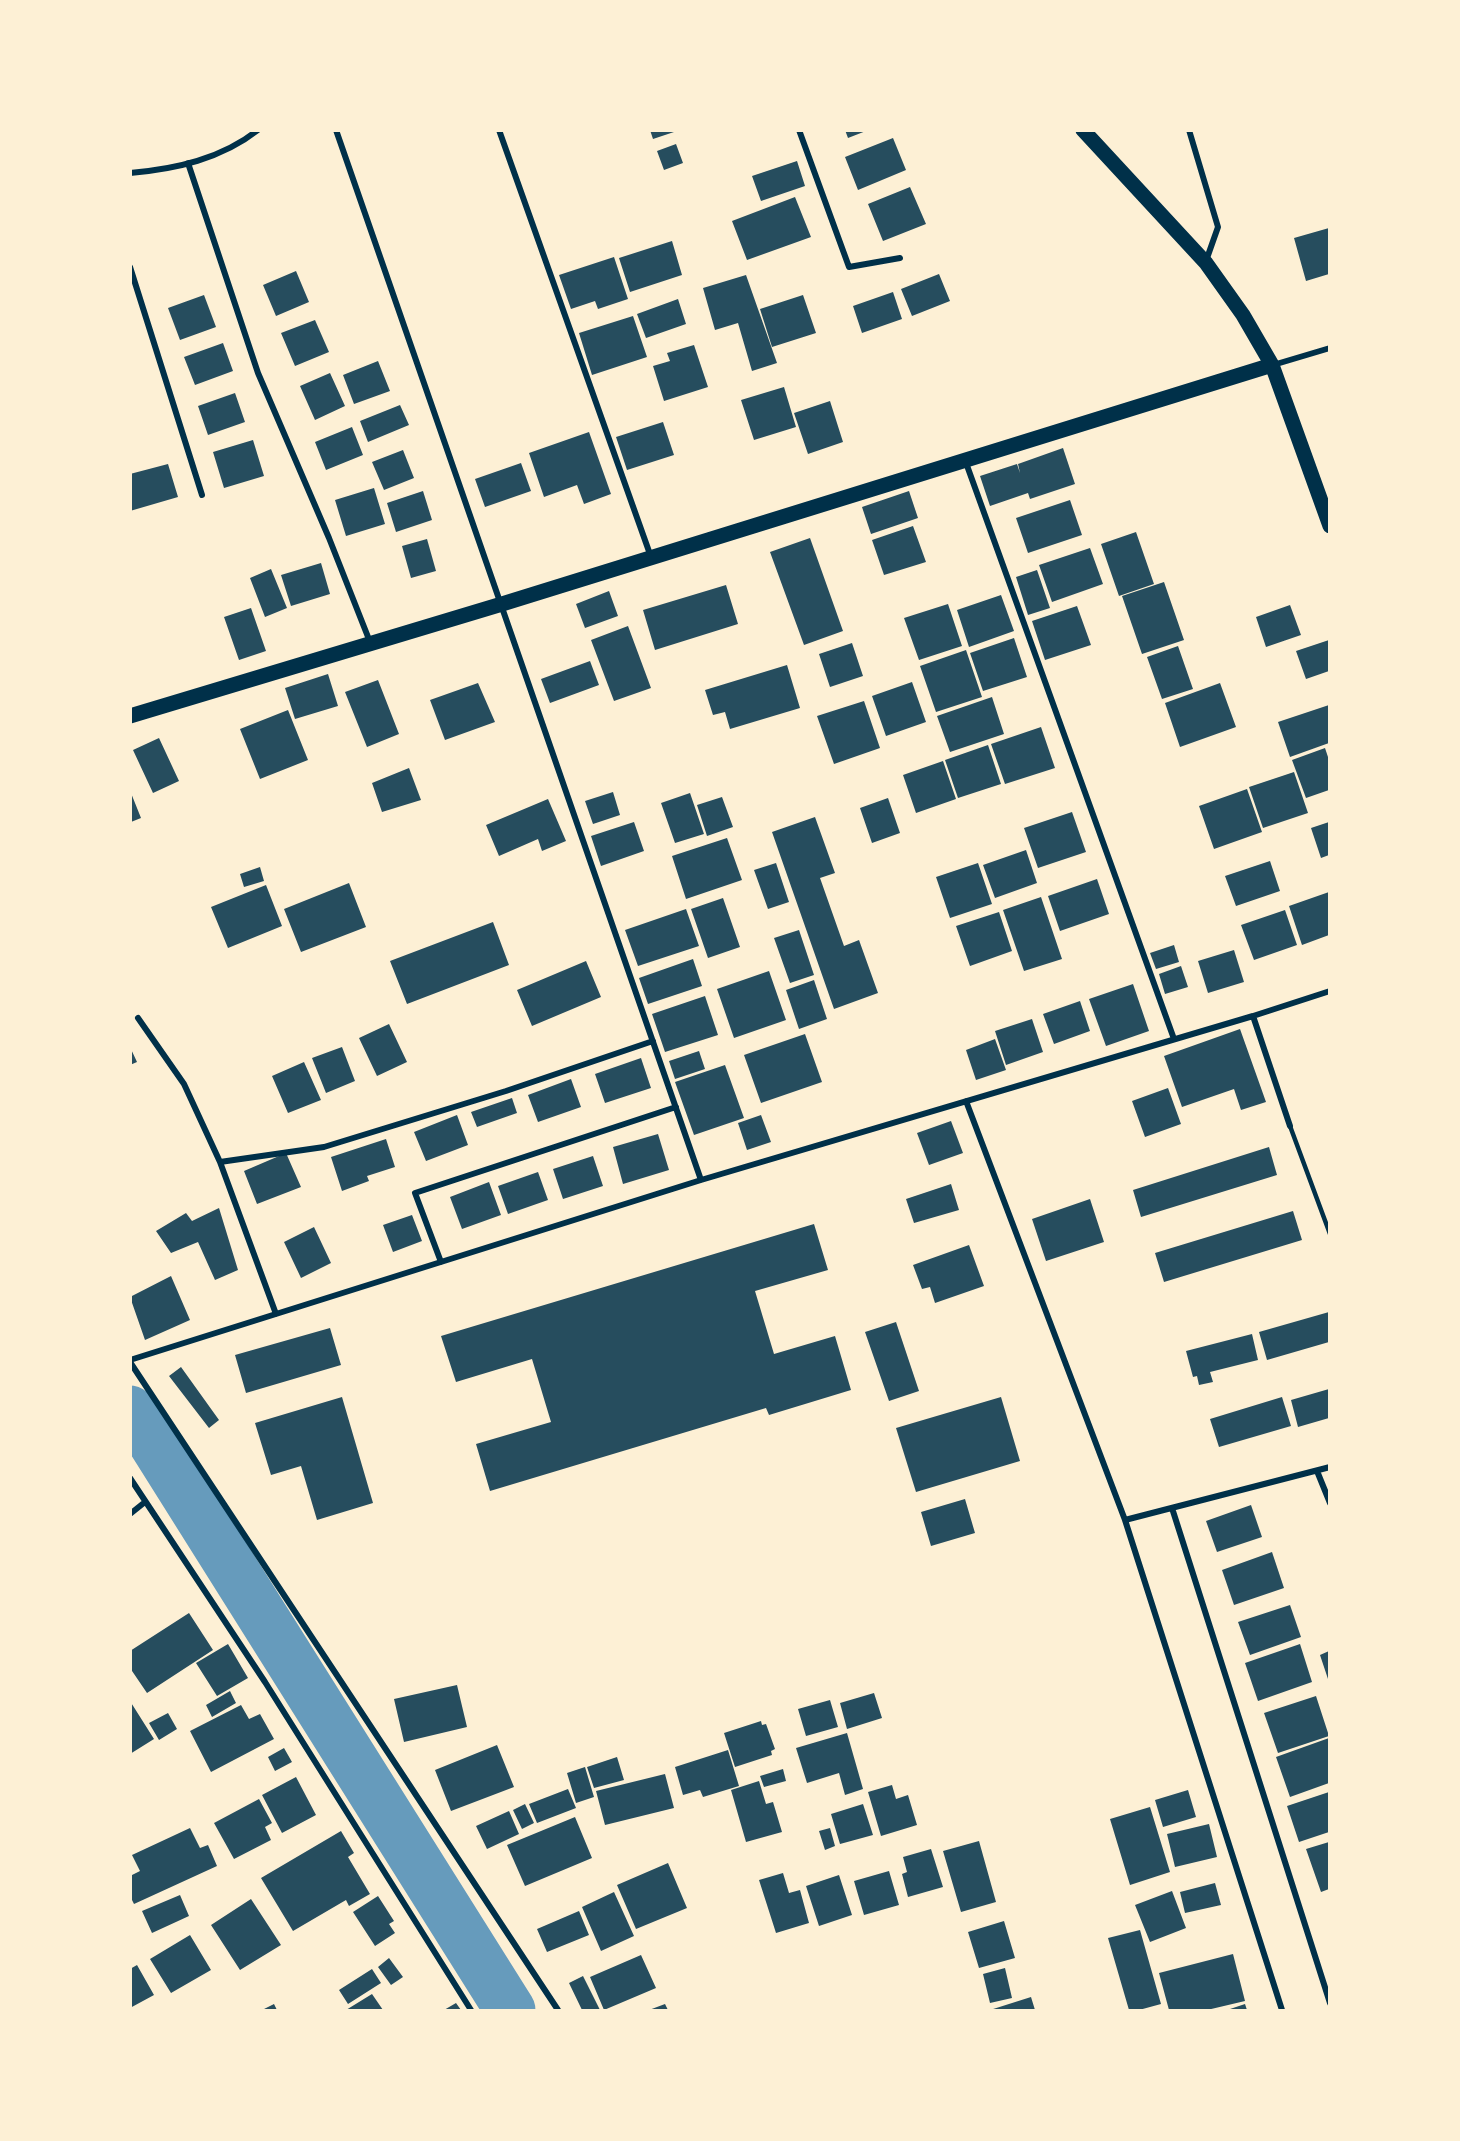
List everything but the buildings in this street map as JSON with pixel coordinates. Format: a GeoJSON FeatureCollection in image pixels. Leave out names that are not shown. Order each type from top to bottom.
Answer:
{"type":"FeatureCollection","features":[{"type":"Feature","properties":{"kind":"main road"},"geometry":{"type":"LineString","coordinates":[[1083,130],[1206,263],[1243,315],[1272,365],[1329,526]]}},
{"type":"Feature","properties":{"kind":"main road"},"geometry":{"type":"LineString","coordinates":[[130,716],[502,604],[1272,365]]}},
{"type":"Feature","properties":{"kind":"street"},"geometry":{"type":"LineString","coordinates":[[130,173],[160,170],[219,155],[258,130]]}},
{"type":"Feature","properties":{"kind":"street"},"geometry":{"type":"LineString","coordinates":[[336,130],[701,1180]]}},
{"type":"Feature","properties":{"kind":"street"},"geometry":{"type":"LineString","coordinates":[[499,130],[651,557]]}},
{"type":"Feature","properties":{"kind":"street"},"geometry":{"type":"LineString","coordinates":[[799,130],[849,267],[900,258]]}},
{"type":"Feature","properties":{"kind":"street"},"geometry":{"type":"LineString","coordinates":[[1189,130],[1218,227],[1206,263]]}},
{"type":"Feature","properties":{"kind":"street"},"geometry":{"type":"LineString","coordinates":[[188,163],[258,374],[329,538],[370,644]]}},
{"type":"Feature","properties":{"kind":"street"},"geometry":{"type":"LineString","coordinates":[[130,267],[202,495]]}},
{"type":"Feature","properties":{"kind":"street"},"geometry":{"type":"LineString","coordinates":[[1272,365],[1329,348]]}},
{"type":"Feature","properties":{"kind":"street"},"geometry":{"type":"LineString","coordinates":[[964,459],[1174,1039]]}},
{"type":"Feature","properties":{"kind":"street"},"geometry":{"type":"LineString","coordinates":[[558,2010],[130,1361],[701,1180],[1253,1016],[1329,991]]}},
{"type":"Feature","properties":{"kind":"street"},"geometry":{"type":"LineString","coordinates":[[1253,1016],[1290,1126]]}},
{"type":"Feature","properties":{"kind":"street"},"geometry":{"type":"LineString","coordinates":[[138,1018],[184,1084],[220,1162],[276,1314]]}},
{"type":"Feature","properties":{"kind":"street"},"geometry":{"type":"LineString","coordinates":[[220,1162],[324,1147],[506,1091],[653,1041]]}},
{"type":"Feature","properties":{"kind":"street"},"geometry":{"type":"LineString","coordinates":[[966,1101],[1125,1520],[1282,2010]]}},
{"type":"Feature","properties":{"kind":"street"},"geometry":{"type":"LineString","coordinates":[[441,1262],[415,1193],[676,1107]]}},
{"type":"Feature","properties":{"kind":"street"},"geometry":{"type":"LineString","coordinates":[[1125,1520],[1329,1467]]}},
{"type":"Feature","properties":{"kind":"street"},"geometry":{"type":"LineString","coordinates":[[1317,1470],[1329,1503]]}},
{"type":"Feature","properties":{"kind":"street"},"geometry":{"type":"LineString","coordinates":[[130,1478],[265,1682],[471,2010]]}},
{"type":"Feature","properties":{"kind":"street"},"geometry":{"type":"LineString","coordinates":[[130,1514],[145,1502]]}},
{"type":"Feature","properties":{"kind":"street"},"geometry":{"type":"LineString","coordinates":[[1172,1508],[1329,2003]]}},
{"type":"Feature","properties":{"kind":"lane"},"geometry":{"type":"LineString","coordinates":[[1290,1126],[1329,1234]]}},
{"type":"Feature","properties":{"kind":"waterway"},"geometry":{"type":"LineString","coordinates":[[130,1411],[153,1442],[510,2010]]}}]}
